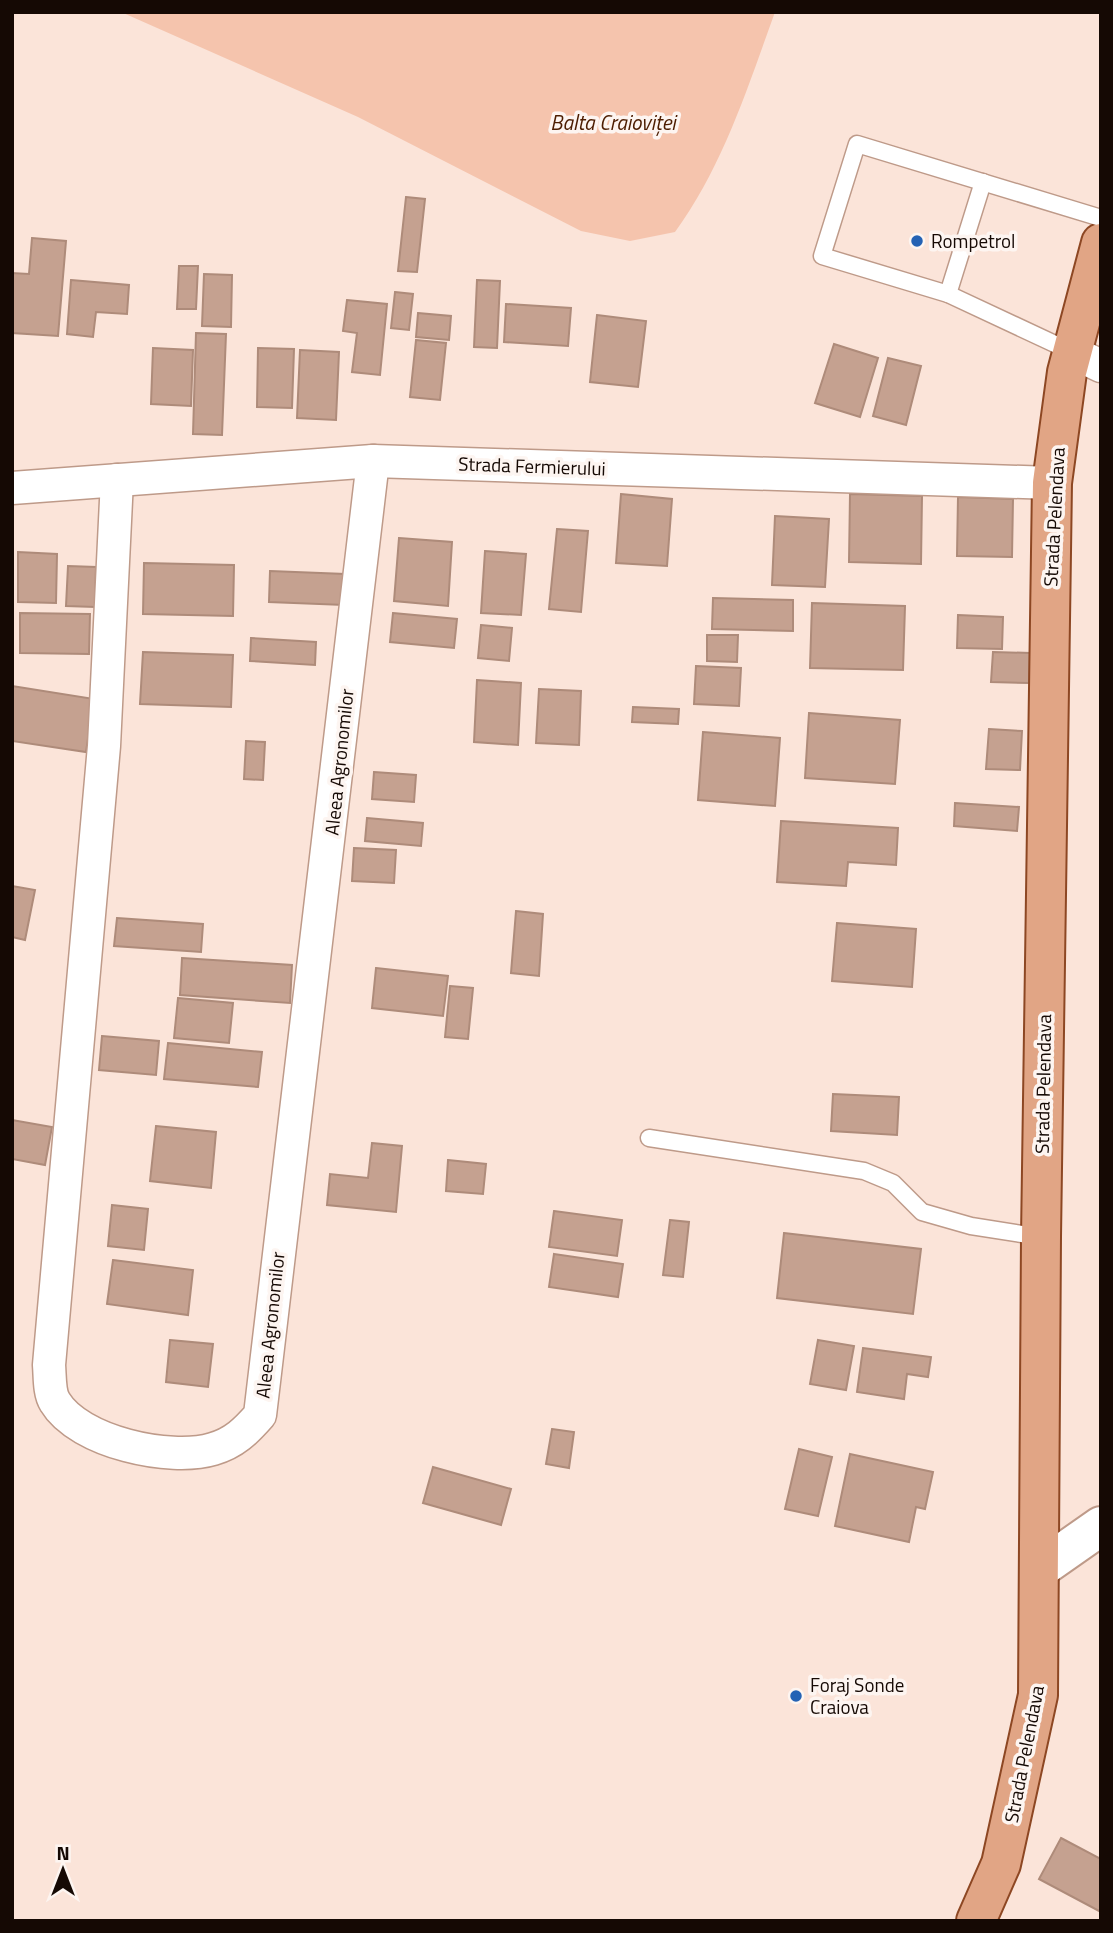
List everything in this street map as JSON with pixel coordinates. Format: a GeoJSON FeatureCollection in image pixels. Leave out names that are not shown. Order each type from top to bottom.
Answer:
{"type":"FeatureCollection","features":[{"type":"Feature","properties":{"kind":"main road","name":"Strada Pelendava"},"geometry":{"type":"LineString","coordinates":[[976,1921],[1001,1864],[1038,1695],[1041,1568],[1041,1237],[1052,483],[1086,359],[1101,243]]}},
{"type":"Feature","properties":{"kind":"street","name":"Strada Fermierului"},"geometry":{"type":"LineString","coordinates":[[12,488],[373,461],[1052,483]]}},
{"type":"Feature","properties":{"kind":"street","name":"Aleea Agronomilor"},"geometry":{"type":"LineString","coordinates":[[117,480],[103,760],[49,1365],[53,1400],[69,1419],[99,1436],[150,1450],[188,1454],[214,1449],[243,1436],[260,1415],[373,461]]}},
{"type":"Feature","properties":{"kind":"street"},"geometry":{"type":"LineString","coordinates":[[1041,1568],[1101,1526]]}},
{"type":"Feature","properties":{"kind":"lane"},"geometry":{"type":"LineString","coordinates":[[1086,359],[948,294],[822,256],[857,144],[1101,218]]}},
{"type":"Feature","properties":{"kind":"lane"},"geometry":{"type":"LineString","coordinates":[[948,294],[983,182]]}},
{"type":"Feature","properties":{"kind":"lane"},"geometry":{"type":"LineString","coordinates":[[649,1138],[864,1171],[893,1183],[922,1212],[971,1226],[1041,1237]]}},
{"type":"Feature","properties":{"kind":"water","name":"Balta Craioviței"},"geometry":{"type":"Polygon","coordinates":[[[121,12],[775,12],[733,126],[692,207],[675,232],[630,241],[581,231],[358,117],[121,12]]]}},
{"type":"Feature","properties":{"kind":"building"},"geometry":{"type":"Polygon","coordinates":[[[406,197],[425,199],[417,272],[398,271],[406,197]]]}},
{"type":"Feature","properties":{"kind":"building"},"geometry":{"type":"Polygon","coordinates":[[[32,238],[66,241],[58,336],[12,333],[12,273],[29,274],[32,238]]]}},
{"type":"Feature","properties":{"kind":"building"},"geometry":{"type":"Polygon","coordinates":[[[179,266],[198,266],[196,309],[177,309],[179,266]]]}},
{"type":"Feature","properties":{"kind":"building"},"geometry":{"type":"Polygon","coordinates":[[[204,274],[232,275],[231,327],[202,326],[204,274]]]}},
{"type":"Feature","properties":{"kind":"building"},"geometry":{"type":"Polygon","coordinates":[[[71,280],[129,285],[127,314],[96,312],[93,337],[67,334],[71,280]]]}},
{"type":"Feature","properties":{"kind":"building"},"geometry":{"type":"Polygon","coordinates":[[[477,280],[500,281],[497,348],[474,347],[477,280]]]}},
{"type":"Feature","properties":{"kind":"building"},"geometry":{"type":"Polygon","coordinates":[[[395,292],[413,294],[409,330],[391,328],[395,292]]]}},
{"type":"Feature","properties":{"kind":"building"},"geometry":{"type":"Polygon","coordinates":[[[347,300],[387,304],[380,375],[352,372],[357,333],[343,331],[347,300]]]}},
{"type":"Feature","properties":{"kind":"building"},"geometry":{"type":"Polygon","coordinates":[[[506,304],[571,308],[568,346],[504,342],[506,304]]]}},
{"type":"Feature","properties":{"kind":"building"},"geometry":{"type":"Polygon","coordinates":[[[418,313],[451,316],[449,340],[416,337],[418,313]]]}},
{"type":"Feature","properties":{"kind":"building"},"geometry":{"type":"Polygon","coordinates":[[[597,315],[646,321],[638,387],[590,382],[597,315]]]}},
{"type":"Feature","properties":{"kind":"building"},"geometry":{"type":"Polygon","coordinates":[[[196,333],[226,334],[222,435],[193,434],[196,333]]]}},
{"type":"Feature","properties":{"kind":"building"},"geometry":{"type":"Polygon","coordinates":[[[416,340],[446,343],[440,400],[410,397],[416,340]]]}},
{"type":"Feature","properties":{"kind":"building"},"geometry":{"type":"Polygon","coordinates":[[[834,344],[878,358],[860,417],[815,403],[834,344]]]}},
{"type":"Feature","properties":{"kind":"building"},"geometry":{"type":"Polygon","coordinates":[[[153,348],[193,350],[191,406],[151,404],[153,348]]]}},
{"type":"Feature","properties":{"kind":"building"},"geometry":{"type":"Polygon","coordinates":[[[258,348],[294,349],[292,408],[257,407],[258,348]]]}},
{"type":"Feature","properties":{"kind":"building"},"geometry":{"type":"Polygon","coordinates":[[[300,350],[339,352],[336,420],[297,418],[300,350]]]}},
{"type":"Feature","properties":{"kind":"building"},"geometry":{"type":"Polygon","coordinates":[[[888,358],[921,366],[906,425],[873,416],[888,358]]]}},
{"type":"Feature","properties":{"kind":"building"},"geometry":{"type":"Polygon","coordinates":[[[621,494],[672,499],[667,566],[616,563],[621,494]]]}},
{"type":"Feature","properties":{"kind":"building"},"geometry":{"type":"Polygon","coordinates":[[[850,494],[922,496],[921,564],[849,562],[850,494]]]}},
{"type":"Feature","properties":{"kind":"building"},"geometry":{"type":"Polygon","coordinates":[[[958,497],[1013,499],[1012,557],[957,556],[958,497]]]}},
{"type":"Feature","properties":{"kind":"building"},"geometry":{"type":"Polygon","coordinates":[[[775,516],[829,519],[825,587],[772,585],[775,516]]]}},
{"type":"Feature","properties":{"kind":"building"},"geometry":{"type":"Polygon","coordinates":[[[557,529],[588,531],[581,612],[549,609],[557,529]]]}},
{"type":"Feature","properties":{"kind":"building"},"geometry":{"type":"Polygon","coordinates":[[[399,538],[452,542],[448,606],[394,601],[399,538]]]}},
{"type":"Feature","properties":{"kind":"building"},"geometry":{"type":"Polygon","coordinates":[[[485,551],[526,554],[521,615],[481,613],[485,551]]]}},
{"type":"Feature","properties":{"kind":"building"},"geometry":{"type":"Polygon","coordinates":[[[18,552],[57,554],[56,603],[18,602],[18,552]]]}},
{"type":"Feature","properties":{"kind":"building"},"geometry":{"type":"Polygon","coordinates":[[[144,563],[234,565],[233,616],[143,614],[144,563]]]}},
{"type":"Feature","properties":{"kind":"building"},"geometry":{"type":"Polygon","coordinates":[[[68,566],[96,567],[95,607],[66,606],[68,566]]]}},
{"type":"Feature","properties":{"kind":"building"},"geometry":{"type":"Polygon","coordinates":[[[270,571],[345,574],[344,605],[269,602],[270,571]]]}},
{"type":"Feature","properties":{"kind":"building"},"geometry":{"type":"Polygon","coordinates":[[[713,598],[793,600],[793,631],[712,629],[713,598]]]}},
{"type":"Feature","properties":{"kind":"building"},"geometry":{"type":"Polygon","coordinates":[[[812,603],[905,606],[903,670],[810,668],[812,603]]]}},
{"type":"Feature","properties":{"kind":"building"},"geometry":{"type":"Polygon","coordinates":[[[20,613],[90,614],[89,654],[20,653],[20,613]]]}},
{"type":"Feature","properties":{"kind":"building"},"geometry":{"type":"Polygon","coordinates":[[[393,613],[457,619],[454,648],[390,642],[393,613]]]}},
{"type":"Feature","properties":{"kind":"building"},"geometry":{"type":"Polygon","coordinates":[[[958,615],[1003,617],[1002,649],[957,648],[958,615]]]}},
{"type":"Feature","properties":{"kind":"building"},"geometry":{"type":"Polygon","coordinates":[[[481,625],[512,628],[509,661],[478,658],[481,625]]]}},
{"type":"Feature","properties":{"kind":"building"},"geometry":{"type":"Polygon","coordinates":[[[707,635],[738,635],[737,662],[707,661],[707,635]]]}},
{"type":"Feature","properties":{"kind":"building"},"geometry":{"type":"Polygon","coordinates":[[[251,638],[316,642],[315,665],[250,661],[251,638]]]}},
{"type":"Feature","properties":{"kind":"building"},"geometry":{"type":"Polygon","coordinates":[[[143,652],[233,655],[231,707],[140,704],[143,652]]]}},
{"type":"Feature","properties":{"kind":"building"},"geometry":{"type":"Polygon","coordinates":[[[993,652],[1030,653],[1029,683],[991,682],[993,652]]]}},
{"type":"Feature","properties":{"kind":"building"},"geometry":{"type":"Polygon","coordinates":[[[696,666],[741,668],[739,706],[694,704],[696,666]]]}},
{"type":"Feature","properties":{"kind":"building"},"geometry":{"type":"Polygon","coordinates":[[[477,680],[521,683],[518,745],[474,742],[477,680]]]}},
{"type":"Feature","properties":{"kind":"building"},"geometry":{"type":"Polygon","coordinates":[[[12,686],[94,699],[86,752],[12,741],[12,686]]]}},
{"type":"Feature","properties":{"kind":"building"},"geometry":{"type":"Polygon","coordinates":[[[539,689],[581,691],[579,745],[536,743],[539,689]]]}},
{"type":"Feature","properties":{"kind":"building"},"geometry":{"type":"Polygon","coordinates":[[[633,707],[679,709],[678,724],[632,722],[633,707]]]}},
{"type":"Feature","properties":{"kind":"building"},"geometry":{"type":"Polygon","coordinates":[[[809,713],[900,720],[895,784],[805,778],[809,713]]]}},
{"type":"Feature","properties":{"kind":"building"},"geometry":{"type":"Polygon","coordinates":[[[989,729],[1022,731],[1020,770],[986,769],[989,729]]]}},
{"type":"Feature","properties":{"kind":"building"},"geometry":{"type":"Polygon","coordinates":[[[703,732],[780,738],[775,806],[698,800],[703,732]]]}},
{"type":"Feature","properties":{"kind":"building"},"geometry":{"type":"Polygon","coordinates":[[[246,741],[265,742],[263,780],[244,779],[246,741]]]}},
{"type":"Feature","properties":{"kind":"building"},"geometry":{"type":"Polygon","coordinates":[[[374,772],[416,775],[414,802],[372,799],[374,772]]]}},
{"type":"Feature","properties":{"kind":"building"},"geometry":{"type":"Polygon","coordinates":[[[955,803],[1019,807],[1017,831],[954,826],[955,803]]]}},
{"type":"Feature","properties":{"kind":"building"},"geometry":{"type":"Polygon","coordinates":[[[367,818],[423,823],[421,846],[365,841],[367,818]]]}},
{"type":"Feature","properties":{"kind":"building"},"geometry":{"type":"Polygon","coordinates":[[[781,821],[898,828],[896,865],[848,862],[846,886],[777,882],[781,821]]]}},
{"type":"Feature","properties":{"kind":"building"},"geometry":{"type":"Polygon","coordinates":[[[354,848],[396,850],[394,883],[352,881],[354,848]]]}},
{"type":"Feature","properties":{"kind":"building"},"geometry":{"type":"Polygon","coordinates":[[[12,886],[35,890],[25,940],[12,937],[12,886]]]}},
{"type":"Feature","properties":{"kind":"building"},"geometry":{"type":"Polygon","coordinates":[[[516,911],[543,914],[539,976],[511,973],[516,911]]]}},
{"type":"Feature","properties":{"kind":"building"},"geometry":{"type":"Polygon","coordinates":[[[117,918],[203,924],[201,952],[114,946],[117,918]]]}},
{"type":"Feature","properties":{"kind":"building"},"geometry":{"type":"Polygon","coordinates":[[[837,923],[916,929],[912,987],[832,981],[837,923]]]}},
{"type":"Feature","properties":{"kind":"building"},"geometry":{"type":"Polygon","coordinates":[[[182,958],[292,965],[290,1003],[180,995],[182,958]]]}},
{"type":"Feature","properties":{"kind":"building"},"geometry":{"type":"Polygon","coordinates":[[[376,968],[448,976],[443,1016],[372,1008],[376,968]]]}},
{"type":"Feature","properties":{"kind":"building"},"geometry":{"type":"Polygon","coordinates":[[[450,986],[473,988],[468,1039],[445,1037],[450,986]]]}},
{"type":"Feature","properties":{"kind":"building"},"geometry":{"type":"Polygon","coordinates":[[[178,998],[233,1003],[229,1043],[174,1038],[178,998]]]}},
{"type":"Feature","properties":{"kind":"building"},"geometry":{"type":"Polygon","coordinates":[[[102,1036],[159,1041],[156,1075],[99,1070],[102,1036]]]}},
{"type":"Feature","properties":{"kind":"building"},"geometry":{"type":"Polygon","coordinates":[[[168,1043],[262,1052],[258,1087],[164,1079],[168,1043]]]}},
{"type":"Feature","properties":{"kind":"building"},"geometry":{"type":"Polygon","coordinates":[[[833,1094],[899,1097],[897,1135],[831,1131],[833,1094]]]}},
{"type":"Feature","properties":{"kind":"building"},"geometry":{"type":"Polygon","coordinates":[[[12,1120],[52,1127],[45,1165],[12,1159],[12,1120]]]}},
{"type":"Feature","properties":{"kind":"building"},"geometry":{"type":"Polygon","coordinates":[[[156,1126],[216,1132],[211,1188],[150,1181],[156,1126]]]}},
{"type":"Feature","properties":{"kind":"building"},"geometry":{"type":"Polygon","coordinates":[[[372,1143],[402,1146],[396,1212],[327,1205],[330,1174],[368,1178],[372,1143]]]}},
{"type":"Feature","properties":{"kind":"building"},"geometry":{"type":"Polygon","coordinates":[[[448,1160],[486,1164],[483,1194],[446,1191],[448,1160]]]}},
{"type":"Feature","properties":{"kind":"building"},"geometry":{"type":"Polygon","coordinates":[[[112,1205],[148,1209],[144,1250],[108,1246],[112,1205]]]}},
{"type":"Feature","properties":{"kind":"building"},"geometry":{"type":"Polygon","coordinates":[[[554,1211],[622,1220],[617,1256],[549,1247],[554,1211]]]}},
{"type":"Feature","properties":{"kind":"building"},"geometry":{"type":"Polygon","coordinates":[[[670,1220],[689,1222],[683,1277],[663,1275],[670,1220]]]}},
{"type":"Feature","properties":{"kind":"building"},"geometry":{"type":"Polygon","coordinates":[[[784,1233],[921,1249],[913,1314],[777,1298],[784,1233]]]}},
{"type":"Feature","properties":{"kind":"building"},"geometry":{"type":"Polygon","coordinates":[[[554,1254],[623,1264],[618,1297],[549,1287],[554,1254]]]}},
{"type":"Feature","properties":{"kind":"building"},"geometry":{"type":"Polygon","coordinates":[[[113,1260],[193,1270],[188,1315],[107,1304],[113,1260]]]}},
{"type":"Feature","properties":{"kind":"building"},"geometry":{"type":"Polygon","coordinates":[[[170,1340],[213,1344],[208,1387],[166,1382],[170,1340]]]}},
{"type":"Feature","properties":{"kind":"building"},"geometry":{"type":"Polygon","coordinates":[[[818,1340],[854,1346],[846,1390],[810,1384],[818,1340]]]}},
{"type":"Feature","properties":{"kind":"building"},"geometry":{"type":"Polygon","coordinates":[[[863,1348],[931,1357],[928,1377],[907,1374],[904,1399],[857,1392],[863,1348]]]}},
{"type":"Feature","properties":{"kind":"building"},"geometry":{"type":"Polygon","coordinates":[[[552,1429],[574,1432],[569,1468],[546,1464],[552,1429]]]}},
{"type":"Feature","properties":{"kind":"building"},"geometry":{"type":"Polygon","coordinates":[[[799,1449],[832,1457],[818,1516],[785,1509],[799,1449]]]}},
{"type":"Feature","properties":{"kind":"building"},"geometry":{"type":"Polygon","coordinates":[[[850,1454],[933,1472],[925,1509],[916,1507],[909,1542],[835,1526],[850,1454]]]}},
{"type":"Feature","properties":{"kind":"building"},"geometry":{"type":"Polygon","coordinates":[[[433,1467],[511,1489],[501,1525],[423,1503],[433,1467]]]}},
{"type":"Feature","properties":{"kind":"building"},"geometry":{"type":"Polygon","coordinates":[[[1061,1838],[1101,1859],[1101,1912],[1039,1879],[1061,1838]]]}},
{"type":"Feature","properties":{"kind":"place","name":"Rompetrol"},"geometry":{"type":"Point","coordinates":[917,241]}},
{"type":"Feature","properties":{"kind":"place","name":"Foraj Sonde Craiova"},"geometry":{"type":"Point","coordinates":[796,1696]}}]}
